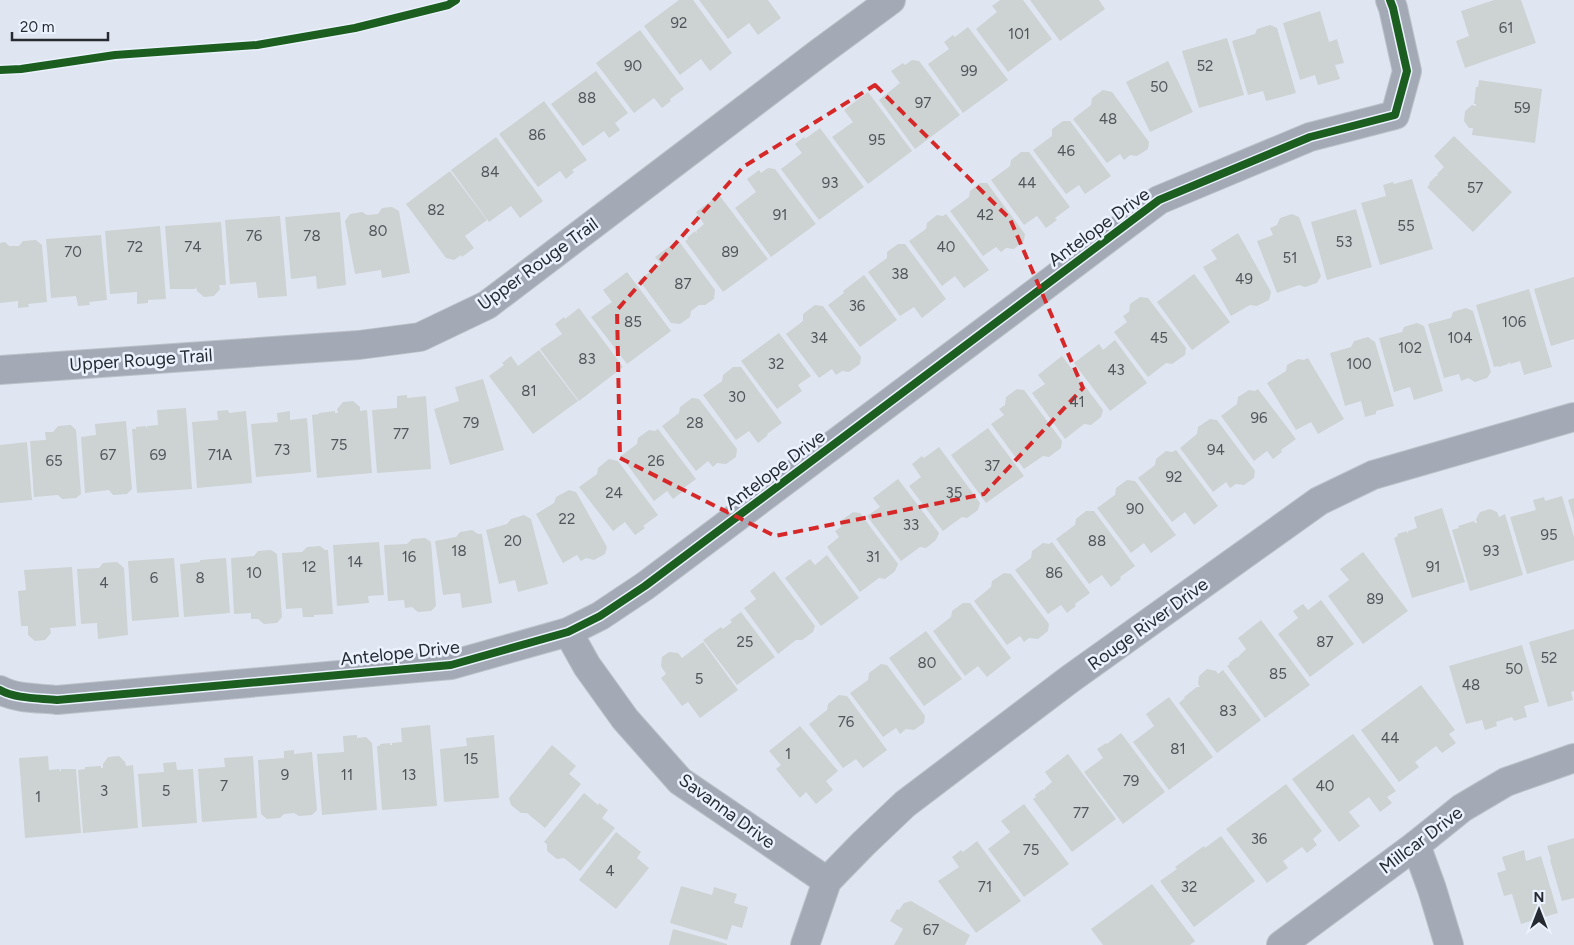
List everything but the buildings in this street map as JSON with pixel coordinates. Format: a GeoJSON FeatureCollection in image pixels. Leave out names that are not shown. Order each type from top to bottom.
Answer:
{"type":"FeatureCollection","features":[{"type":"Feature","properties":{"kind":"street","name":"Upper Rouge Trail"},"geometry":{"type":"LineString","coordinates":[[0,370],[359,345],[420,337],[488,305],[818,53],[891,0]]}},
{"type":"Feature","properties":{"kind":"street","name":"Antelope Drive"},"geometry":{"type":"LineString","coordinates":[[0,690],[5,693],[57,700],[451,665],[568,632],[600,616],[645,586],[1158,200],[1310,137],[1395,115],[1407,70],[1390,0]]}},
{"type":"Feature","properties":{"kind":"street","name":"Rouge River Drive"},"geometry":{"type":"LineString","coordinates":[[805,945],[827,882],[863,844],[906,804],[1070,679],[1319,501],[1373,476],[1574,417]]}},
{"type":"Feature","properties":{"kind":"street","name":"Savanna Drive"},"geometry":{"type":"LineString","coordinates":[[568,632],[587,666],[625,719],[680,781],[827,882]]}},
{"type":"Feature","properties":{"kind":"street","name":"Millcar Drive"},"geometry":{"type":"LineString","coordinates":[[1281,945],[1416,845],[1462,808],[1506,782],[1574,758]]}},
{"type":"Feature","properties":{"kind":"street"},"geometry":{"type":"LineString","coordinates":[[1416,845],[1449,945]]}},
{"type":"Feature","properties":{"kind":"highlighted area"},"geometry":{"type":"Polygon","coordinates":[[[875,85],[1010,219],[1083,388],[984,494],[775,536],[620,458],[617,310],[743,167],[875,85]]]}},
{"type":"Feature","properties":{"kind":"cycle path"},"geometry":{"type":"LineString","coordinates":[[0,70],[21,69],[115,55],[257,45],[355,28],[448,5],[456,0]]}},
{"type":"Feature","properties":{"kind":"cycle path"},"geometry":{"type":"LineString","coordinates":[[0,690],[20,697],[57,700],[451,665],[568,632],[600,616],[645,586],[1159,200],[1310,137],[1395,115],[1407,71],[1390,0]]}}]}
